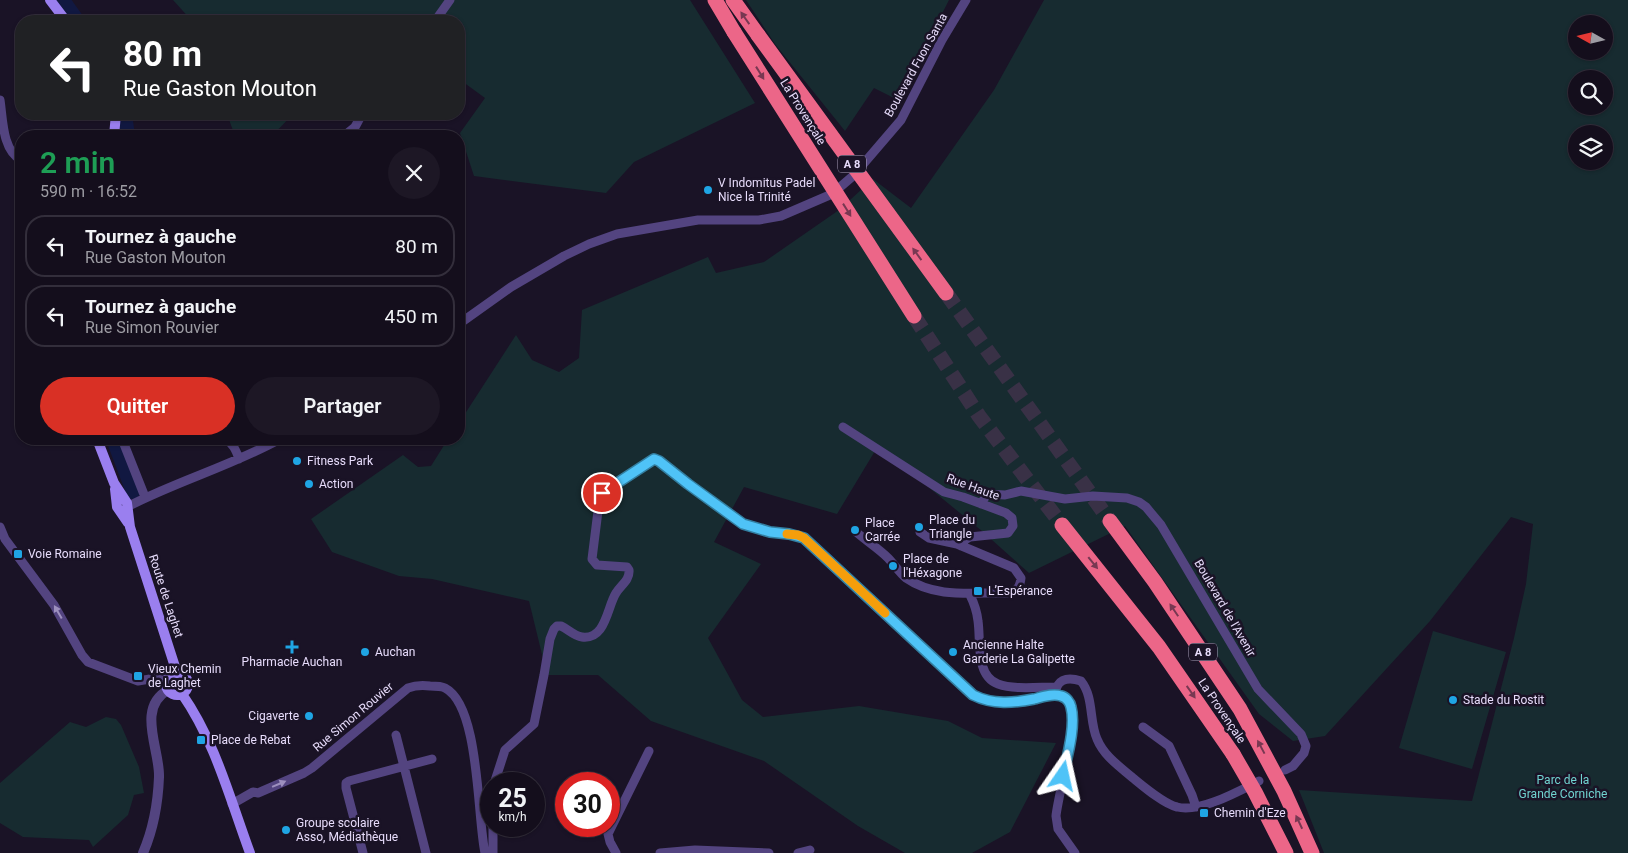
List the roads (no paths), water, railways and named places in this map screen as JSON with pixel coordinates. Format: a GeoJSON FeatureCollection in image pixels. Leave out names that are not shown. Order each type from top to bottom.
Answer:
{"type":"FeatureCollection","features":[{"type":"Feature","properties":{"kind":"highway","name":"La Provençale"},"geometry":{"type":"LineString","coordinates":[[715,0],[914,316]]}},
{"type":"Feature","properties":{"kind":"highway","name":"La Provençale"},"geometry":{"type":"LineString","coordinates":[[733,0],[946,293]]}},
{"type":"Feature","properties":{"kind":"highway","name":"La Provençale"},"geometry":{"type":"LineString","coordinates":[[1110,521],[1160,590],[1240,709],[1284,791],[1312,853]]}},
{"type":"Feature","properties":{"kind":"highway","name":"La Provençale"},"geometry":{"type":"LineString","coordinates":[[1062,525],[1159,647],[1233,754],[1286,853]]}},
{"type":"Feature","properties":{"kind":"main road"},"geometry":{"type":"LineString","coordinates":[[50,0],[61,15]]}},
{"type":"Feature","properties":{"kind":"main road","name":"Route de Laghet"},"geometry":{"type":"LineString","coordinates":[[99,445],[123,505],[177,672]]}},
{"type":"Feature","properties":{"kind":"main road"},"geometry":{"type":"LineString","coordinates":[[177,672],[184,675],[188,681],[187,688],[182,694],[176,695],[167,685],[170,675],[177,672]]}},
{"type":"Feature","properties":{"kind":"main road"},"geometry":{"type":"LineString","coordinates":[[182,694],[206,732],[250,853]]}},
{"type":"Feature","properties":{"kind":"street"},"geometry":{"type":"LineString","coordinates":[[440,15],[450,0]]}},
{"type":"Feature","properties":{"kind":"street","name":"Boulevard Fuon Santa"},"geometry":{"type":"LineString","coordinates":[[465,320],[512,287],[564,256],[617,234],[698,220],[759,220],[781,216],[832,194],[853,176],[902,120],[942,40],[966,0]]}},
{"type":"Feature","properties":{"kind":"street"},"geometry":{"type":"LineString","coordinates":[[0,100],[8,146],[15,156]]}},
{"type":"Feature","properties":{"kind":"street","name":"Rue Haute"},"geometry":{"type":"LineString","coordinates":[[843,427],[944,492],[1010,515],[1014,523],[1011,530],[1003,534],[970,538],[965,540],[961,546]]}},
{"type":"Feature","properties":{"kind":"street"},"geometry":{"type":"LineString","coordinates":[[124,445],[145,497]]}},
{"type":"Feature","properties":{"kind":"street"},"geometry":{"type":"LineString","coordinates":[[232,445],[236,449],[239,459]]}},
{"type":"Feature","properties":{"kind":"street"},"geometry":{"type":"LineString","coordinates":[[123,505],[239,459],[267,445]]}},
{"type":"Feature","properties":{"kind":"street"},"geometry":{"type":"LineString","coordinates":[[498,772],[505,750],[534,724],[550,639],[554,629],[557,626],[561,626],[581,637],[594,635],[601,628],[616,594],[629,577],[629,570],[626,568],[597,565],[592,560],[600,496],[604,490],[654,459],[743,524],[770,532],[804,538],[973,695],[988,701],[1006,702],[1058,693]]}},
{"type":"Feature","properties":{"kind":"street","name":"Boulevard de l'Avenir"},"geometry":{"type":"LineString","coordinates":[[982,504],[987,494],[1005,495],[1021,491],[1065,499],[1093,496],[1127,498],[1139,502],[1146,507],[1161,525],[1258,689],[1301,734],[1306,746],[1304,754],[1285,770]]}},
{"type":"Feature","properties":{"kind":"street"},"geometry":{"type":"LineString","coordinates":[[0,527],[5,539],[54,604],[88,662],[132,679],[142,681],[156,678],[167,685],[157,697],[152,714],[152,730],[159,766],[159,776],[149,838],[143,853]]}},
{"type":"Feature","properties":{"kind":"street"},"geometry":{"type":"LineString","coordinates":[[855,531],[888,557],[900,573],[917,584],[950,593],[970,595],[1014,592],[1020,584],[1021,578],[1014,568],[961,546],[929,538],[920,532]]}},
{"type":"Feature","properties":{"kind":"street"},"geometry":{"type":"LineString","coordinates":[[970,595],[978,621],[982,664],[987,677],[1004,685],[1058,693],[1068,700],[1071,706],[1072,726],[1056,810],[1056,822],[1063,838],[1074,853]]}},
{"type":"Feature","properties":{"kind":"street"},"geometry":{"type":"LineString","coordinates":[[1058,693],[1060,682],[1068,679],[1077,680],[1083,684],[1088,697],[1096,738],[1108,757],[1137,782],[1170,805],[1179,808],[1196,807],[1259,781]]}},
{"type":"Feature","properties":{"kind":"street","name":"Rue Simon Rouvier"},"geometry":{"type":"LineString","coordinates":[[232,804],[253,792],[258,793],[303,770],[408,688],[420,685],[442,687],[447,689],[458,703],[472,737],[485,853]]}},
{"type":"Feature","properties":{"kind":"street"},"geometry":{"type":"LineString","coordinates":[[1143,726],[1170,746],[1196,807]]}},
{"type":"Feature","properties":{"kind":"street"},"geometry":{"type":"LineString","coordinates":[[396,734],[426,853]]}},
{"type":"Feature","properties":{"kind":"street"},"geometry":{"type":"LineString","coordinates":[[616,853],[608,834],[649,751]]}},
{"type":"Feature","properties":{"kind":"street"},"geometry":{"type":"LineString","coordinates":[[363,853],[346,783],[349,780],[432,759]]}},
{"type":"Feature","properties":{"kind":"street"},"geometry":{"type":"LineString","coordinates":[[493,837],[494,853]]}},
{"type":"Feature","properties":{"kind":"street"},"geometry":{"type":"LineString","coordinates":[[660,853],[695,850],[769,853]]}},
{"type":"Feature","properties":{"kind":"street"},"geometry":{"type":"LineString","coordinates":[[798,853],[810,850]]}},
{"type":"Feature","properties":{"kind":"waterway"},"geometry":{"type":"LineString","coordinates":[[63,0],[74,15]]}},
{"type":"Feature","properties":{"kind":"waterway"},"geometry":{"type":"LineString","coordinates":[[126,120],[127,130]]}},
{"type":"Feature","properties":{"kind":"waterway"},"geometry":{"type":"LineString","coordinates":[[115,445],[133,492]]}},
{"type":"Feature","properties":{"kind":"tunnel"},"geometry":{"type":"LineString","coordinates":[[946,293],[1110,521]]}},
{"type":"Feature","properties":{"kind":"tunnel"},"geometry":{"type":"LineString","coordinates":[[914,316],[979,416],[1062,525]]}},
{"type":"Feature","properties":{"kind":"place","name":"V Indomitus Padel Nice la Trinité"},"geometry":{"type":"Point","coordinates":[708,190]}},
{"type":"Feature","properties":{"kind":"place","name":"Fitness Park"},"geometry":{"type":"Point","coordinates":[297,461]}},
{"type":"Feature","properties":{"kind":"place","name":"Action"},"geometry":{"type":"Point","coordinates":[309,484]}},
{"type":"Feature","properties":{"kind":"place","name":"Place du Triangle"},"geometry":{"type":"Point","coordinates":[919,527]}},
{"type":"Feature","properties":{"kind":"place","name":"Place Carrée"},"geometry":{"type":"Point","coordinates":[855,530]}},
{"type":"Feature","properties":{"kind":"place","name":"Voie Romaine"},"geometry":{"type":"Point","coordinates":[18,554]}},
{"type":"Feature","properties":{"kind":"place","name":"Place de l'Héxagone"},"geometry":{"type":"Point","coordinates":[893,566]}},
{"type":"Feature","properties":{"kind":"place","name":"L’Espérance"},"geometry":{"type":"Point","coordinates":[978,591]}},
{"type":"Feature","properties":{"kind":"place","name":"Pharmacie Auchan"},"geometry":{"type":"Point","coordinates":[292,647]}},
{"type":"Feature","properties":{"kind":"place","name":"Auchan"},"geometry":{"type":"Point","coordinates":[365,652]}},
{"type":"Feature","properties":{"kind":"place","name":"Ancienne Halte Garderie La Galipette"},"geometry":{"type":"Point","coordinates":[953,652]}},
{"type":"Feature","properties":{"kind":"place","name":"Vieux Chemin de Laghet"},"geometry":{"type":"Point","coordinates":[138,676]}},
{"type":"Feature","properties":{"kind":"place","name":"Stade du Rostit"},"geometry":{"type":"Point","coordinates":[1453,700]}},
{"type":"Feature","properties":{"kind":"place","name":"Cigaverte"},"geometry":{"type":"Point","coordinates":[309,716]}},
{"type":"Feature","properties":{"kind":"place","name":"Place de Rebat"},"geometry":{"type":"Point","coordinates":[201,740]}},
{"type":"Feature","properties":{"kind":"place","name":"Chemin d'Eze"},"geometry":{"type":"Point","coordinates":[1204,813]}},
{"type":"Feature","properties":{"kind":"place","name":"Groupe scolaire Asso, Médiathèque"},"geometry":{"type":"Point","coordinates":[286,830]}},
{"type":"Feature","properties":{"kind":"park label","name":"Parc de la Grande Corniche"},"geometry":{"type":"Point","coordinates":[1563,787]}}]}
